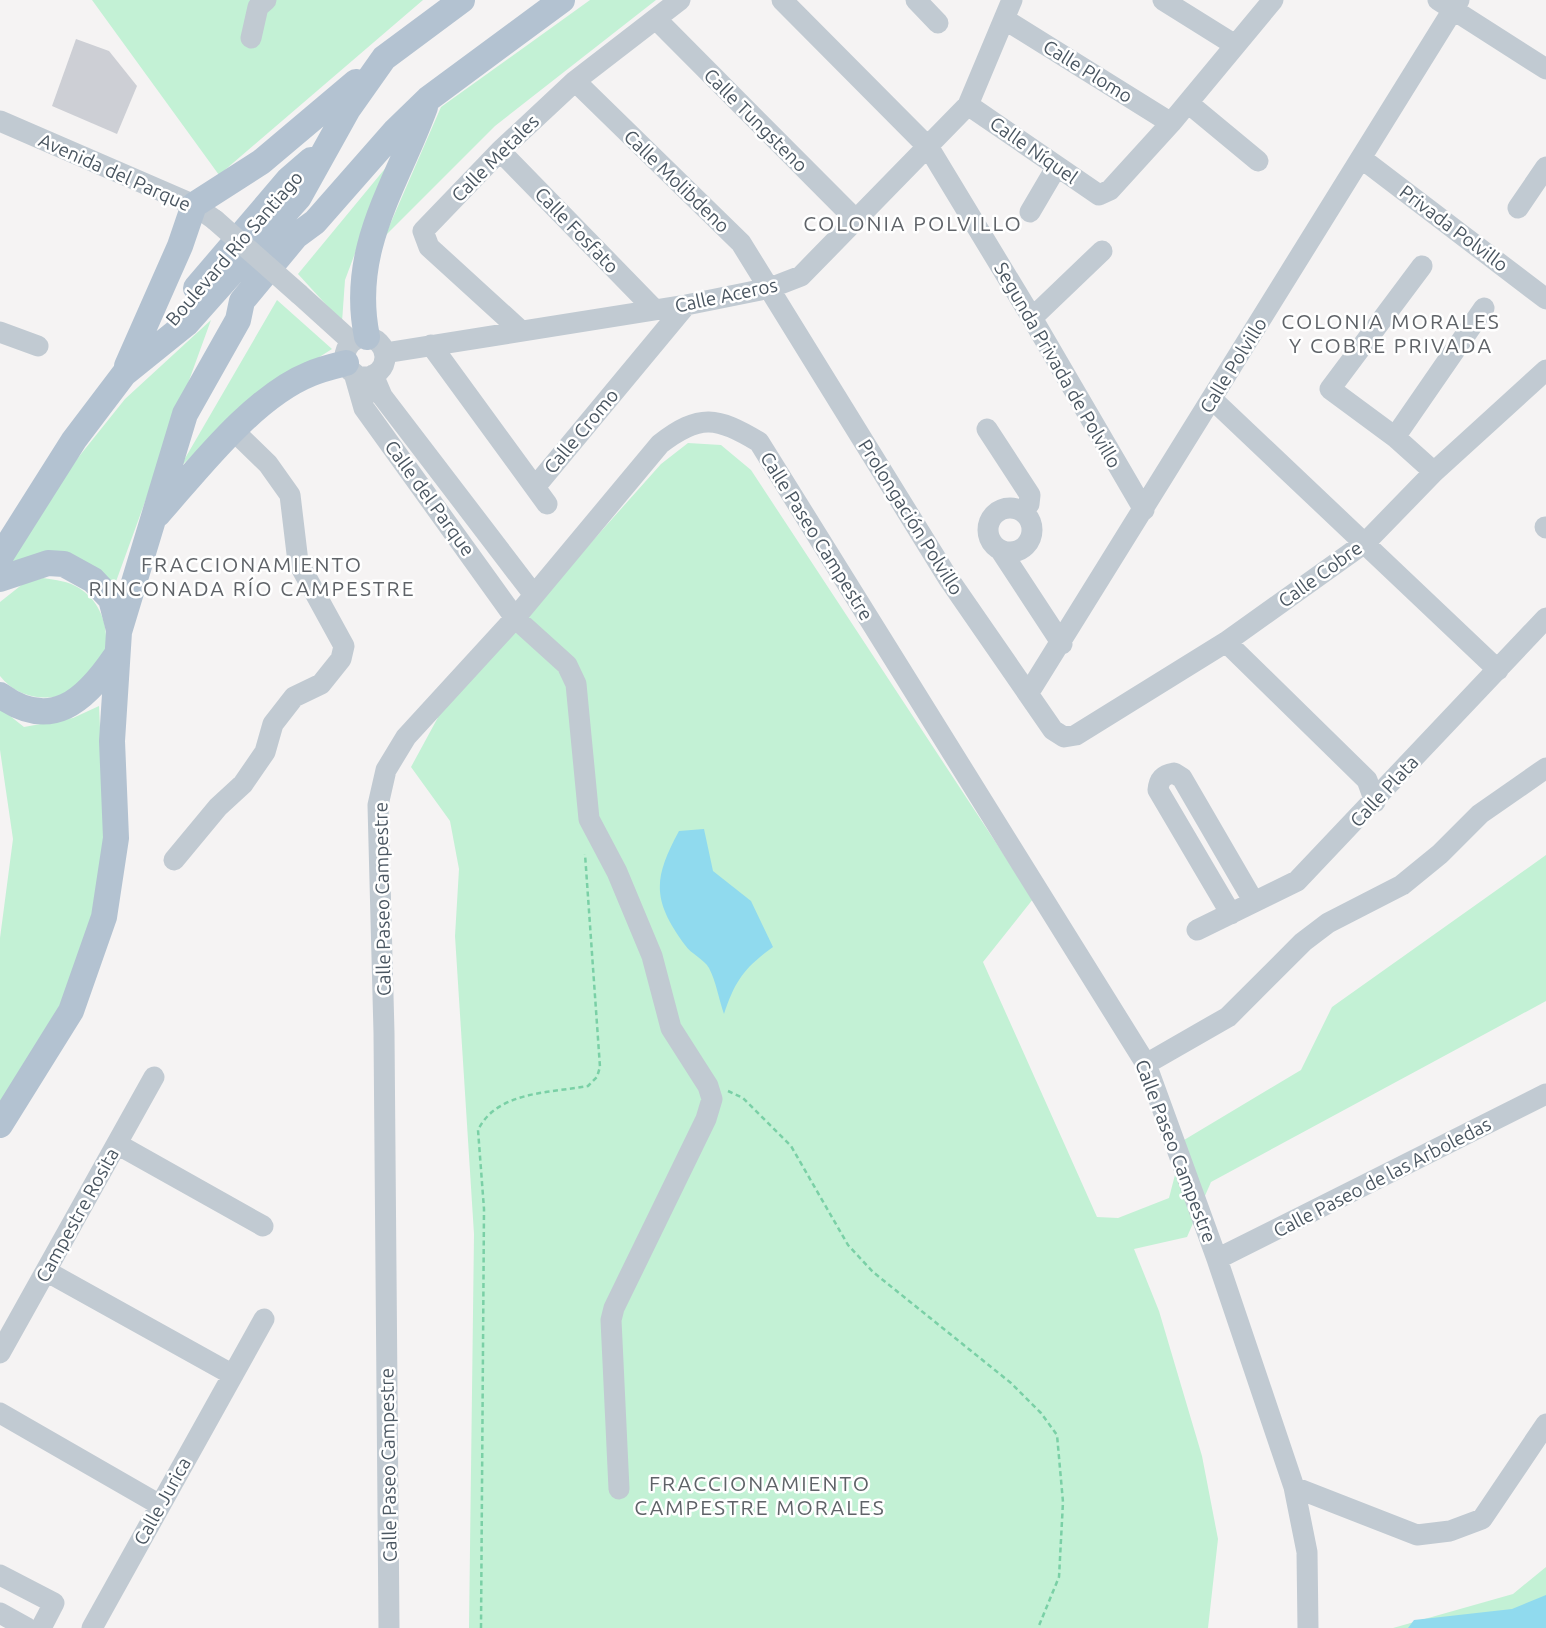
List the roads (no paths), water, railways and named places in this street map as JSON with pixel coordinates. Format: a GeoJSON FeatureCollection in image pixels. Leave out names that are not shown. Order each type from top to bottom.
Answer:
{"type":"FeatureCollection","features":[{"type":"Feature","properties":{"kind":"main road","name":"Boulevard Río Santiago"},"geometry":{"type":"LineString","coordinates":[[0,557],[74,440],[124,374],[148,353],[173,315],[289,178],[325,147],[384,58],[462,0]]}},
{"type":"Feature","properties":{"kind":"main road","name":"Boulevard Río Santiago"},"geometry":{"type":"LineString","coordinates":[[0,1125],[71,1011],[104,916],[116,838],[112,741],[118,644],[184,414],[238,320],[242,301],[296,236],[315,222],[394,131],[428,99],[562,0]]}},
{"type":"Feature","properties":{"kind":"main road"},"geometry":{"type":"LineString","coordinates":[[124,374],[180,246],[204,213],[384,58]]}},
{"type":"Feature","properties":{"kind":"main road"},"geometry":{"type":"LineString","coordinates":[[152,520],[256,410],[309,374],[363,357],[362,295],[365,258],[374,226],[428,99]]}},
{"type":"Feature","properties":{"kind":"main road"},"geometry":{"type":"LineString","coordinates":[[0,579],[48,563],[64,564],[93,580],[111,599],[118,644],[94,688],[57,710],[34,712],[15,706],[0,695]]}},
{"type":"Feature","properties":{"kind":"street"},"geometry":{"type":"LineString","coordinates":[[251,38],[258,7],[266,0]]}},
{"type":"Feature","properties":{"kind":"street","name":"Calle Metales"},"geometry":{"type":"LineString","coordinates":[[520,330],[429,247],[423,231],[499,150],[575,81],[680,0]]}},
{"type":"Feature","properties":{"kind":"street"},"geometry":{"type":"LineString","coordinates":[[782,0],[929,148]]}},
{"type":"Feature","properties":{"kind":"street"},"geometry":{"type":"LineString","coordinates":[[916,0],[938,23]]}},
{"type":"Feature","properties":{"kind":"street"},"geometry":{"type":"LineString","coordinates":[[1163,0],[1235,45]]}},
{"type":"Feature","properties":{"kind":"street"},"geometry":{"type":"LineString","coordinates":[[1171,123],[1273,0]]}},
{"type":"Feature","properties":{"kind":"street"},"geometry":{"type":"LineString","coordinates":[[1450,3],[1546,69]]}},
{"type":"Feature","properties":{"kind":"street","name":"Calle Polvillo"},"geometry":{"type":"LineString","coordinates":[[1028,694],[1062,645],[1361,158],[1450,3]]}},
{"type":"Feature","properties":{"kind":"street","name":"Calle Aceros"},"geometry":{"type":"LineString","coordinates":[[363,357],[686,305],[770,288],[801,276],[929,148],[968,105],[1008,9]]}},
{"type":"Feature","properties":{"kind":"street","name":"Calle Plomo"},"geometry":{"type":"LineString","coordinates":[[1008,9],[1171,123]]}},
{"type":"Feature","properties":{"kind":"street","name":"Calle Tungsteno"},"geometry":{"type":"LineString","coordinates":[[656,20],[856,220]]}},
{"type":"Feature","properties":{"kind":"street","name":"Calle Molibdeno"},"geometry":{"type":"LineString","coordinates":[[575,81],[741,243],[770,288]]}},
{"type":"Feature","properties":{"kind":"street"},"geometry":{"type":"LineString","coordinates":[[1188,103],[1258,161]]}},
{"type":"Feature","properties":{"kind":"street","name":"Calle Níquel"},"geometry":{"type":"LineString","coordinates":[[968,105],[1099,195],[1110,190],[1171,123]]}},
{"type":"Feature","properties":{"kind":"street","name":"Avenida del Parque"},"geometry":{"type":"LineString","coordinates":[[0,121],[204,213],[299,294],[363,357]]}},
{"type":"Feature","properties":{"kind":"street","name":"Segunda Privada de Polvillo"},"geometry":{"type":"LineString","coordinates":[[929,148],[1032,317],[1144,510]]}},
{"type":"Feature","properties":{"kind":"street","name":"Calle Fosfato"},"geometry":{"type":"LineString","coordinates":[[499,150],[654,309]]}},
{"type":"Feature","properties":{"kind":"street","name":"Privada Polvillo"},"geometry":{"type":"LineString","coordinates":[[1361,158],[1546,299]]}},
{"type":"Feature","properties":{"kind":"street"},"geometry":{"type":"LineString","coordinates":[[1031,212],[1057,166]]}},
{"type":"Feature","properties":{"kind":"street"},"geometry":{"type":"LineString","coordinates":[[1518,208],[1546,169]]}},
{"type":"Feature","properties":{"kind":"street"},"geometry":{"type":"LineString","coordinates":[[1032,317],[1102,251]]}},
{"type":"Feature","properties":{"kind":"street"},"geometry":{"type":"LineString","coordinates":[[1422,266],[1330,389],[1395,437],[1434,472]]}},
{"type":"Feature","properties":{"kind":"street","name":"Prolongación Polvillo"},"geometry":{"type":"LineString","coordinates":[[770,288],[948,578],[1053,730],[1064,737]]}},
{"type":"Feature","properties":{"kind":"street","name":"Calle Cromo"},"geometry":{"type":"LineString","coordinates":[[431,345],[541,495],[686,305]]}},
{"type":"Feature","properties":{"kind":"street"},"geometry":{"type":"LineString","coordinates":[[1395,437],[1483,308]]}},
{"type":"Feature","properties":{"kind":"street"},"geometry":{"type":"LineString","coordinates":[[0,332],[38,346]]}},
{"type":"Feature","properties":{"kind":"street","name":"Calle del Parque"},"geometry":{"type":"LineString","coordinates":[[363,357],[382,396],[534,595]]}},
{"type":"Feature","properties":{"kind":"street","name":"Calle del Parque"},"geometry":{"type":"LineString","coordinates":[[363,357],[364,408],[515,618],[567,664],[576,684],[589,819],[617,872],[652,956],[671,1028],[708,1086],[712,1099],[706,1119],[614,1308],[611,1321],[619,1489]]}},
{"type":"Feature","properties":{"kind":"street","name":"Calle Cobre"},"geometry":{"type":"LineString","coordinates":[[1064,737],[1076,735],[1226,642],[1366,542],[1434,472],[1546,370]]}},
{"type":"Feature","properties":{"kind":"street"},"geometry":{"type":"LineString","coordinates":[[1212,399],[1366,542],[1498,670]]}},
{"type":"Feature","properties":{"kind":"street","name":"Calle Paseo Campestre"},"geometry":{"type":"LineString","coordinates":[[388,1628],[385,1074],[378,805],[386,770],[406,737],[515,618],[660,444],[682,427],[709,421],[736,428],[759,442],[1146,1064],[1217,1259],[1294,1487],[1307,1552],[1308,1628]]}},
{"type":"Feature","properties":{"kind":"street"},"geometry":{"type":"LineString","coordinates":[[987,429],[1030,495],[1029,504],[1022,511]]}},
{"type":"Feature","properties":{"kind":"street"},"geometry":{"type":"LineString","coordinates":[[174,860],[218,807],[243,784],[265,752],[273,724],[294,697],[321,684],[341,659],[344,646],[298,562],[290,495],[268,464],[234,431]]}},
{"type":"Feature","properties":{"kind":"street"},"geometry":{"type":"LineString","coordinates":[[445,518],[464,503]]}},
{"type":"Feature","properties":{"kind":"street"},"geometry":{"type":"LineString","coordinates":[[1001,551],[1016,552],[1028,542],[1031,522],[1022,511],[1002,509],[990,519],[987,526],[990,541],[1001,551],[1062,645]]}},
{"type":"Feature","properties":{"kind":"street","name":"Calle Plata"},"geometry":{"type":"LineString","coordinates":[[1197,930],[1297,881],[1375,802],[1546,618]]}},
{"type":"Feature","properties":{"kind":"street"},"geometry":{"type":"LineString","coordinates":[[1226,642],[1367,780],[1375,802]]}},
{"type":"Feature","properties":{"kind":"street"},"geometry":{"type":"LineString","coordinates":[[1146,1064],[1228,1017],[1311,936],[1328,923],[1402,885],[1440,854],[1480,814],[1546,768]]}},
{"type":"Feature","properties":{"kind":"street"},"geometry":{"type":"LineString","coordinates":[[1231,914],[1158,790],[1159,781],[1165,774],[1174,773],[1182,778],[1254,902]]}},
{"type":"Feature","properties":{"kind":"street"},"geometry":{"type":"LineString","coordinates":[[1367,780],[1398,776]]}},
{"type":"Feature","properties":{"kind":"street","name":"Campestre Rosita"},"geometry":{"type":"LineString","coordinates":[[0,1353],[154,1077]]}},
{"type":"Feature","properties":{"kind":"street","name":"Calle Paseo de las Arboledas"},"geometry":{"type":"LineString","coordinates":[[1217,1259],[1546,1094]]}},
{"type":"Feature","properties":{"kind":"street"},"geometry":{"type":"LineString","coordinates":[[117,1143],[263,1226]]}},
{"type":"Feature","properties":{"kind":"street"},"geometry":{"type":"LineString","coordinates":[[46,1271],[233,1375]]}},
{"type":"Feature","properties":{"kind":"street","name":"Calle Jurica"},"geometry":{"type":"LineString","coordinates":[[92,1628],[264,1319]]}},
{"type":"Feature","properties":{"kind":"street"},"geometry":{"type":"LineString","coordinates":[[0,1413],[160,1505]]}},
{"type":"Feature","properties":{"kind":"street"},"geometry":{"type":"LineString","coordinates":[[1294,1487],[1417,1535],[1450,1531],[1482,1519],[1546,1424]]}},
{"type":"Feature","properties":{"kind":"street"},"geometry":{"type":"LineString","coordinates":[[0,1576],[54,1603],[41,1628]]}},
{"type":"Feature","properties":{"kind":"street"},"geometry":{"type":"LineString","coordinates":[[0,1613],[27,1628]]}},
{"type":"Feature","properties":{"kind":"water"},"geometry":{"type":"Polygon","coordinates":[[[704,829],[713,871],[751,901],[773,947],[742,976],[724,1014],[709,968],[688,948],[674,929],[666,915],[660,889],[664,863],[679,831],[704,829]]]}},
{"type":"Feature","properties":{"kind":"water"},"geometry":{"type":"Polygon","coordinates":[[[1546,1595],[1546,1628],[1408,1628],[1414,1620],[1512,1609],[1546,1595]]]}},
{"type":"Feature","properties":{"kind":"district","name":"COLONIA POLVILLO"},"geometry":{"type":"Point","coordinates":[913,224]}},
{"type":"Feature","properties":{"kind":"district","name":"COLONIA MORALES Y COBRE PRIVADA"},"geometry":{"type":"Point","coordinates":[1391,334]}},
{"type":"Feature","properties":{"kind":"district","name":"FRACCIONAMIENTO RINCONADA RÍO CAMPESTRE"},"geometry":{"type":"Point","coordinates":[252,577]}},
{"type":"Feature","properties":{"kind":"district","name":"FRACCIONAMIENTO CAMPESTRE MORALES"},"geometry":{"type":"Point","coordinates":[760,1496]}}]}
